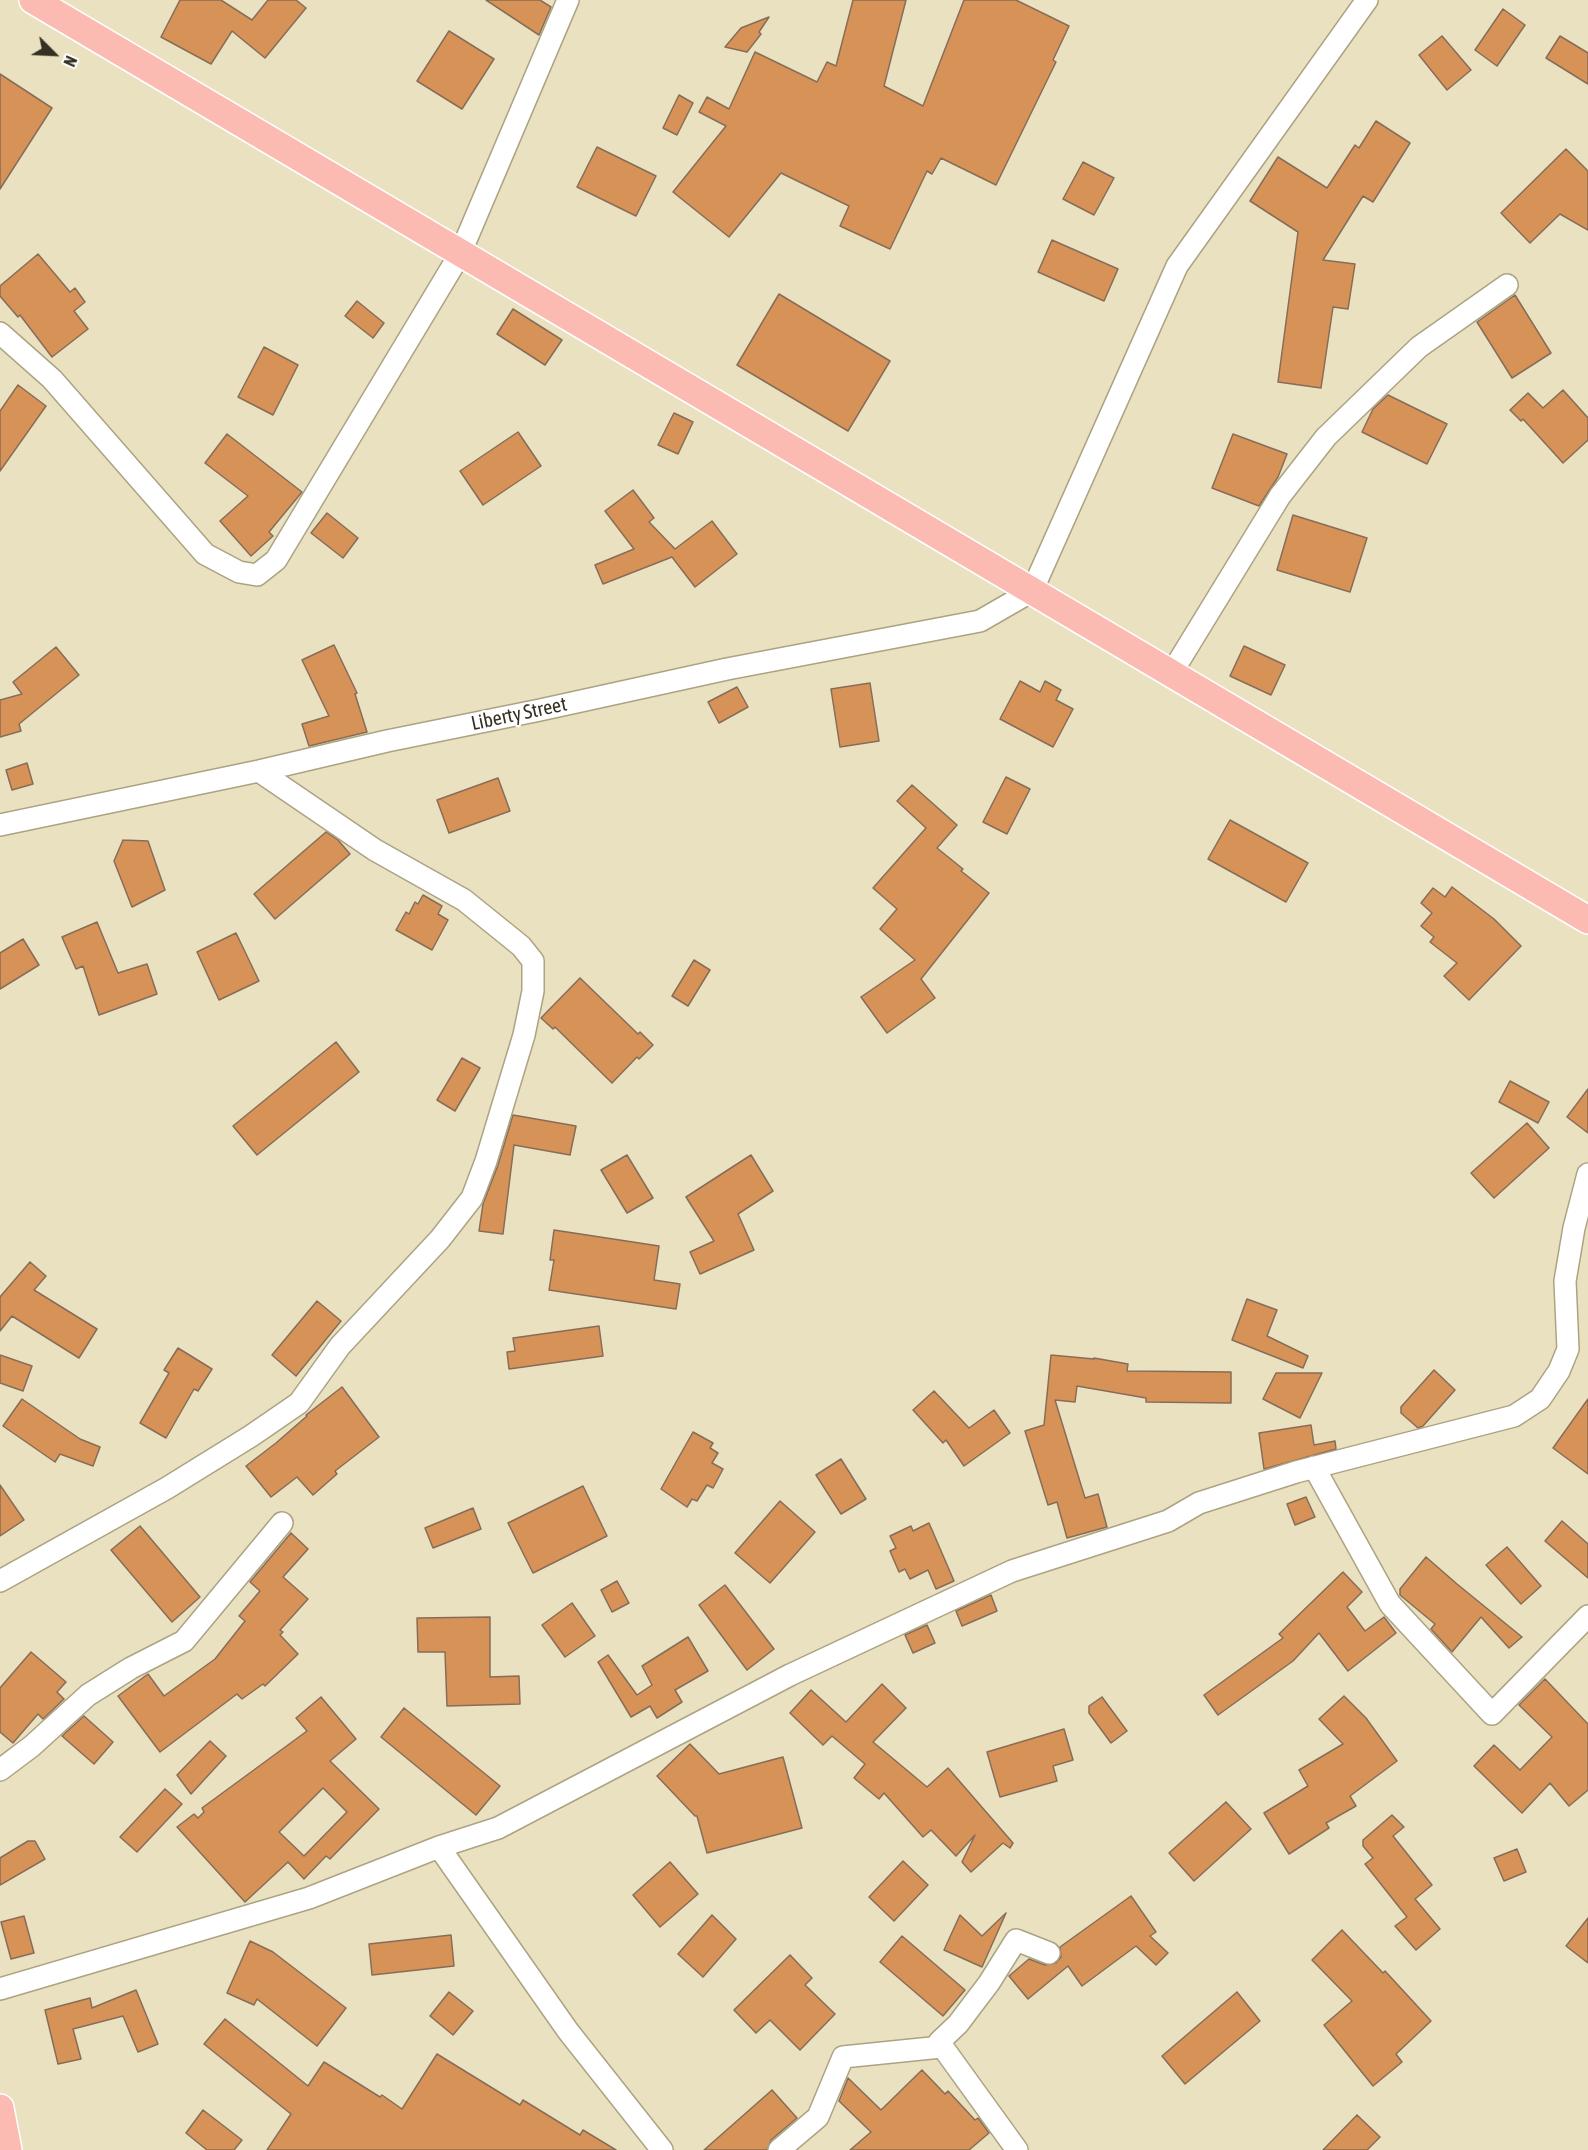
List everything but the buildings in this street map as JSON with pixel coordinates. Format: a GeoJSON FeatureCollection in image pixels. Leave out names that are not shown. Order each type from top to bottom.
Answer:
{"type":"FeatureCollection","features":[{"type":"Feature","properties":{"kind":"main road"},"geometry":{"type":"LineString","coordinates":[[33,0],[1588,920]]}},
{"type":"Feature","properties":{"kind":"main road"},"geometry":{"type":"LineString","coordinates":[[0,2108],[8,2150]]}},
{"type":"Feature","properties":{"kind":"street"},"geometry":{"type":"LineString","coordinates":[[0,333],[52,380],[205,554],[239,572],[257,575],[276,560],[460,254],[568,0]]}},
{"type":"Feature","properties":{"kind":"street"},"geometry":{"type":"LineString","coordinates":[[1032,591],[1177,266],[1367,0]]}},
{"type":"Feature","properties":{"kind":"street"},"geometry":{"type":"LineString","coordinates":[[1171,674],[1281,496],[1326,437],[1419,347],[1507,285]]}},
{"type":"Feature","properties":{"kind":"street","name":"Liberty Street"},"geometry":{"type":"LineString","coordinates":[[0,825],[727,669],[980,621],[1032,591]]}},
{"type":"Feature","properties":{"kind":"street"},"geometry":{"type":"LineString","coordinates":[[0,1581],[167,1488],[299,1403],[340,1346],[440,1239],[472,1198],[486,1161],[524,1035],[533,991],[533,961],[521,946],[464,900],[375,850],[259,771]]}},
{"type":"Feature","properties":{"kind":"street"},"geometry":{"type":"LineString","coordinates":[[0,1989],[309,1898],[439,1846],[498,1828],[790,1675],[1012,1571],[1168,1521],[1199,1503],[1314,1467],[1514,1416],[1540,1400],[1559,1371],[1568,1348],[1564,1281],[1574,1228],[1588,1174]]}},
{"type":"Feature","properties":{"kind":"street"},"geometry":{"type":"LineString","coordinates":[[1314,1467],[1390,1604],[1492,1714],[1588,1616]]}},
{"type":"Feature","properties":{"kind":"street"},"geometry":{"type":"LineString","coordinates":[[0,1770],[32,1746],[88,1695],[131,1668],[184,1641],[282,1523]]}},
{"type":"Feature","properties":{"kind":"street"},"geometry":{"type":"LineString","coordinates":[[439,1846],[568,2031],[662,2150]]}},
{"type":"Feature","properties":{"kind":"street"},"geometry":{"type":"LineString","coordinates":[[1017,2150],[939,2042],[958,2024],[989,1983],[1016,1940],[1049,1953]]}},
{"type":"Feature","properties":{"kind":"street"},"geometry":{"type":"LineString","coordinates":[[779,2150],[818,2117],[843,2057],[941,2047]]}}]}
